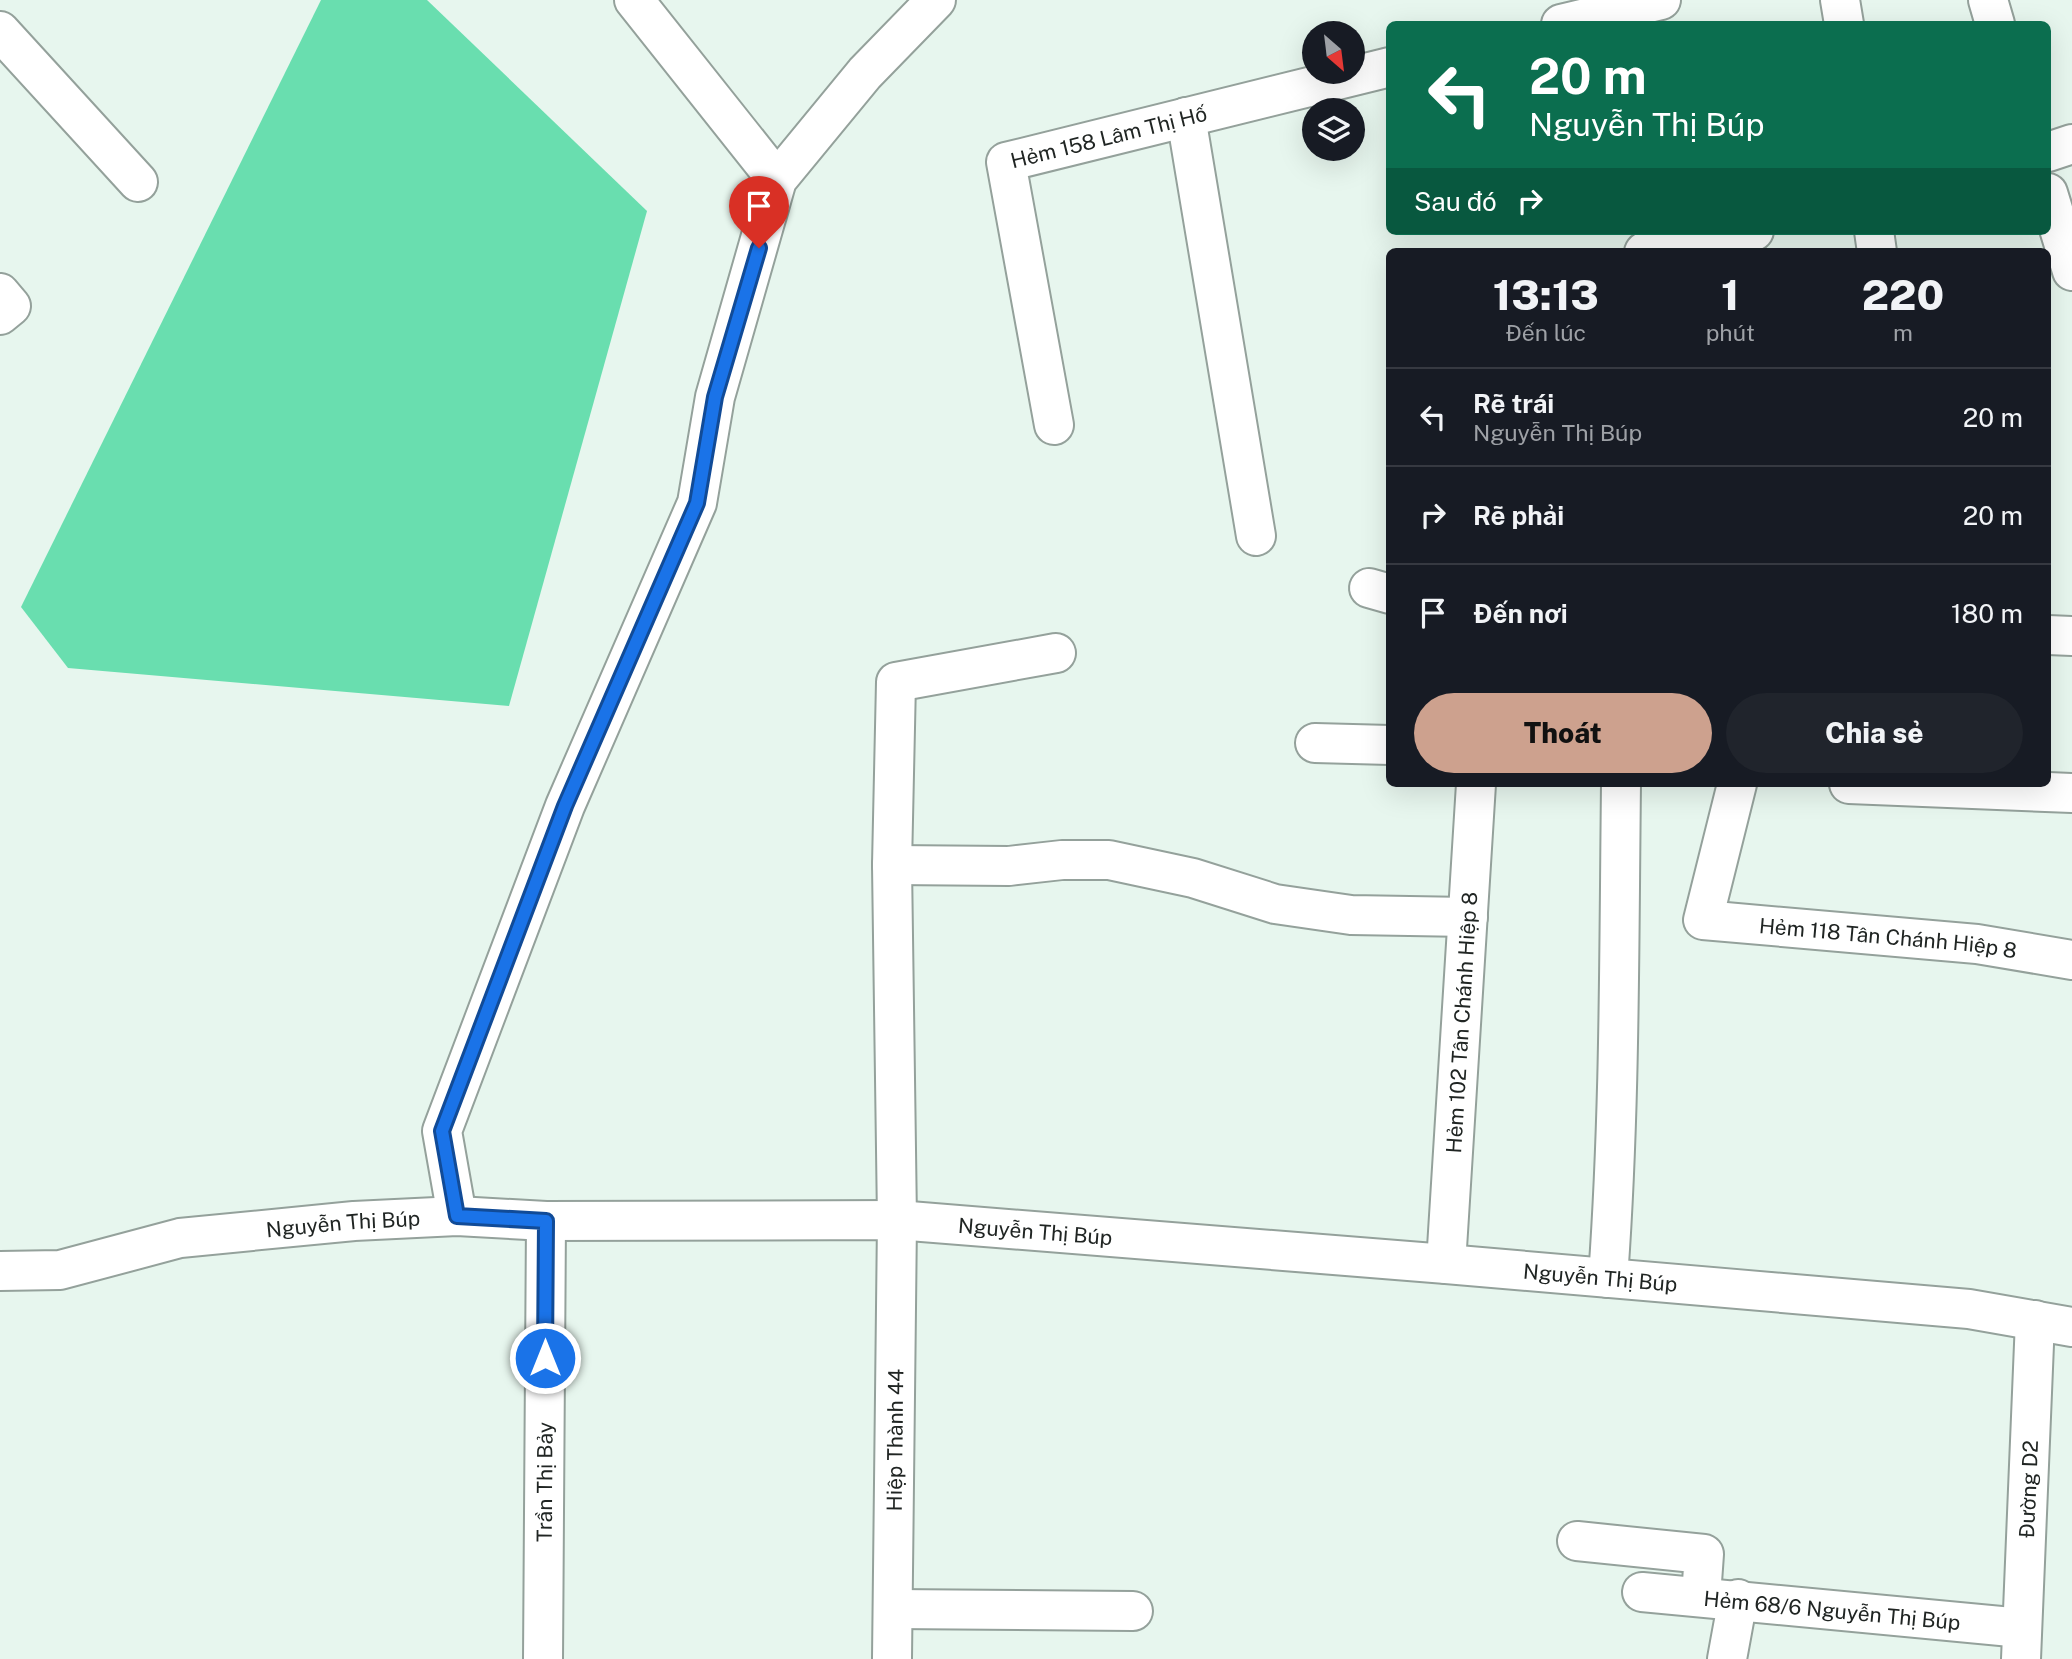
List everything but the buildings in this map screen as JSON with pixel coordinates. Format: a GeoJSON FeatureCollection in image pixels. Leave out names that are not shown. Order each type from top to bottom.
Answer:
{"type":"FeatureCollection","features":[{"type":"Feature","properties":{"kind":"street"},"geometry":{"type":"LineString","coordinates":[[634,0],[777,180]]}},
{"type":"Feature","properties":{"kind":"street"},"geometry":{"type":"LineString","coordinates":[[457,1216],[442,1131],[565,806],[697,503],[715,397],[777,180],[865,73],[936,0]]}},
{"type":"Feature","properties":{"kind":"street"},"geometry":{"type":"LineString","coordinates":[[1574,21],[1661,0]]}},
{"type":"Feature","properties":{"kind":"street"},"geometry":{"type":"LineString","coordinates":[[1840,0],[1844,21]]}},
{"type":"Feature","properties":{"kind":"street"},"geometry":{"type":"LineString","coordinates":[[1988,0],[1994,21]]}},
{"type":"Feature","properties":{"kind":"street"},"geometry":{"type":"LineString","coordinates":[[0,31],[138,182]]}},
{"type":"Feature","properties":{"kind":"street","name":"Hẻm 158 Lâm Thị Hố"},"geometry":{"type":"LineString","coordinates":[[1054,425],[1006,162],[1386,68]]}},
{"type":"Feature","properties":{"kind":"street"},"geometry":{"type":"LineString","coordinates":[[1186,117],[1256,536]]}},
{"type":"Feature","properties":{"kind":"street"},"geometry":{"type":"LineString","coordinates":[[2051,151],[2072,144]]}},
{"type":"Feature","properties":{"kind":"street"},"geometry":{"type":"LineString","coordinates":[[2051,203],[2072,271]]}},
{"type":"Feature","properties":{"kind":"street"},"geometry":{"type":"LineString","coordinates":[[1696,248],[1740,235]]}},
{"type":"Feature","properties":{"kind":"street"},"geometry":{"type":"LineString","coordinates":[[0,293],[11,306],[0,315]]}},
{"type":"Feature","properties":{"kind":"street"},"geometry":{"type":"LineString","coordinates":[[2051,635],[2072,636]]}},
{"type":"Feature","properties":{"kind":"street","name":"Hiệp Thành 44"},"geometry":{"type":"LineString","coordinates":[[892,1659],[897,1220],[892,865],[896,682],[1056,653]]}},
{"type":"Feature","properties":{"kind":"street"},"geometry":{"type":"LineString","coordinates":[[1315,743],[1386,745]]}},
{"type":"Feature","properties":{"kind":"street","name":"Hẻm 102 Tân Chánh Hiệp 8"},"geometry":{"type":"LineString","coordinates":[[1446,1264],[1476,787]]}},
{"type":"Feature","properties":{"kind":"street"},"geometry":{"type":"LineString","coordinates":[[1608,1278],[1615,1127],[1621,787]]}},
{"type":"Feature","properties":{"kind":"street","name":"Hẻm 118 Tân Chánh Hiệp 8"},"geometry":{"type":"LineString","coordinates":[[1736,787],[1703,920],[1977,944],[2072,960]]}},
{"type":"Feature","properties":{"kind":"street"},"geometry":{"type":"LineString","coordinates":[[1923,787],[2072,793]]}},
{"type":"Feature","properties":{"kind":"street"},"geometry":{"type":"LineString","coordinates":[[892,865],[1009,866],[1062,860],[1109,860],[1193,878],[1275,904],[1351,915],[1468,917]]}},
{"type":"Feature","properties":{"kind":"street","name":"Nguyễn Thị Búp"},"geometry":{"type":"LineString","coordinates":[[0,1271],[60,1270],[180,1238],[354,1221],[457,1216],[546,1221],[897,1220],[1969,1309],[2072,1327]]}},
{"type":"Feature","properties":{"kind":"street","name":"Trần Thị Bảy"},"geometry":{"type":"LineString","coordinates":[[543,1659],[546,1221]]}},
{"type":"Feature","properties":{"kind":"street","name":"Đường D2"},"geometry":{"type":"LineString","coordinates":[[2021,1644],[2035,1320]]}},
{"type":"Feature","properties":{"kind":"street"},"geometry":{"type":"LineString","coordinates":[[1577,1541],[1704,1554],[1719,1598],[1727,1659]]}},
{"type":"Feature","properties":{"kind":"street","name":"Hẻm 68/6 Nguyễn Thị Búp"},"geometry":{"type":"LineString","coordinates":[[1642,1592],[1719,1598],[2021,1644]]}},
{"type":"Feature","properties":{"kind":"street"},"geometry":{"type":"LineString","coordinates":[[894,1609],[1133,1611]]}},
{"type":"Feature","properties":{"kind":"shaded area"},"geometry":{"type":"Polygon","coordinates":[[[321,0],[427,0],[647,211],[509,706],[68,668],[21,607],[321,0]]]}},
{"type":"Feature","properties":{"kind":"route"},"geometry":{"type":"LineString","coordinates":[[545,1358],[546,1221],[457,1216],[442,1131],[565,806],[697,503],[715,397],[759,248]]}}]}
